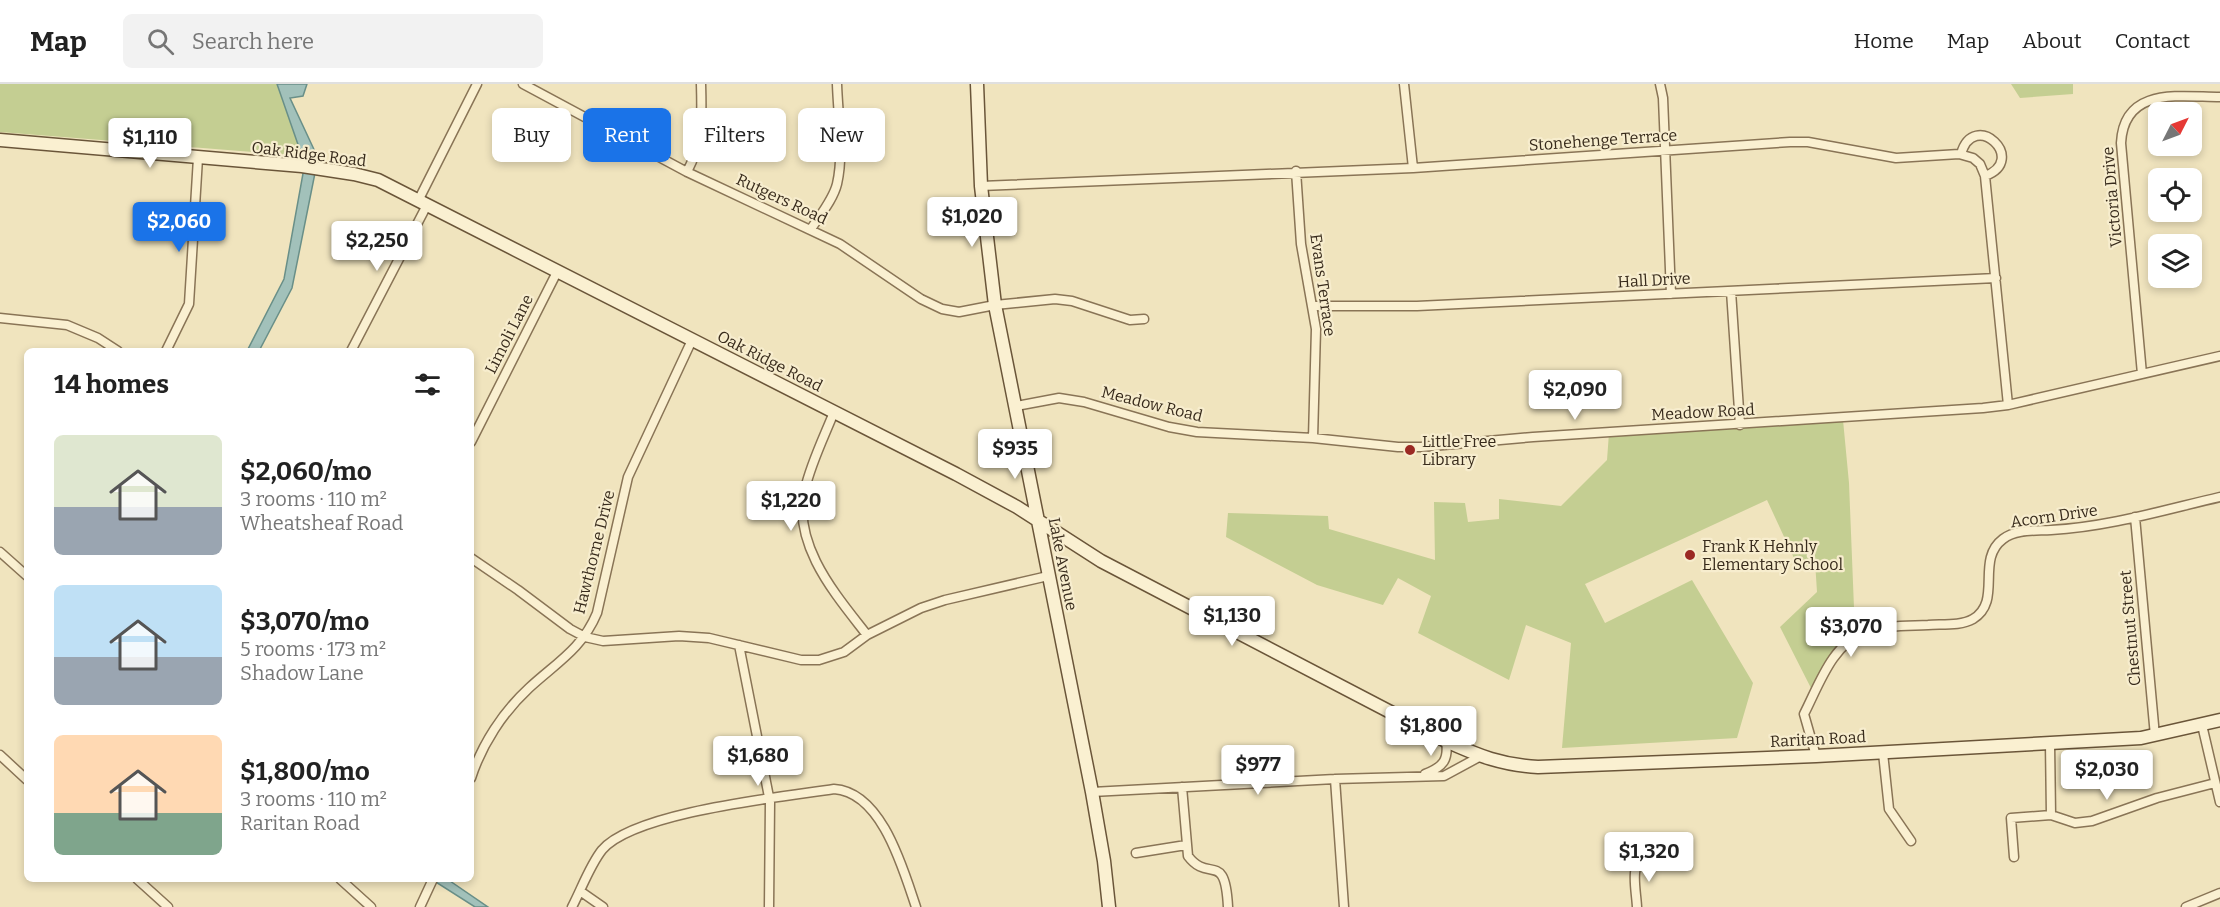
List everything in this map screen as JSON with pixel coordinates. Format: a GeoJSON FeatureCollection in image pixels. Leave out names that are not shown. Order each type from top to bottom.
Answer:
{"type":"FeatureCollection","features":[{"type":"Feature","properties":{"kind":"main road","name":"Lake Avenue"},"geometry":{"type":"LineString","coordinates":[[976,84],[981,186],[986,244],[995,305],[1092,792],[1109,907]]}},
{"type":"Feature","properties":{"kind":"main road","name":"Oak Ridge Road"},"geometry":{"type":"LineString","coordinates":[[0,140],[302,166],[367,177],[956,474],[1038,520],[1101,561],[1479,757]]}},
{"type":"Feature","properties":{"kind":"main road","name":"Raritan Road"},"geometry":{"type":"LineString","coordinates":[[1479,757],[1512,766],[1538,767],[1883,753],[2155,736],[2220,720]]}},
{"type":"Feature","properties":{"kind":"street"},"geometry":{"type":"LineString","coordinates":[[352,348],[477,84]]}},
{"type":"Feature","properties":{"kind":"street","name":"Rutgers Road"},"geometry":{"type":"LineString","coordinates":[[523,84],[687,172],[840,244],[921,299],[942,309],[959,312],[995,305],[1054,299],[1072,301],[1130,320],[1144,319]]}},
{"type":"Feature","properties":{"kind":"street"},"geometry":{"type":"LineString","coordinates":[[687,172],[700,138],[701,84]]}},
{"type":"Feature","properties":{"kind":"street"},"geometry":{"type":"LineString","coordinates":[[811,229],[837,185],[840,165],[837,84]]}},
{"type":"Feature","properties":{"kind":"street"},"geometry":{"type":"LineString","coordinates":[[1404,84],[1413,168]]}},
{"type":"Feature","properties":{"kind":"street"},"geometry":{"type":"LineString","coordinates":[[1660,84],[1666,150],[1671,294]]}},
{"type":"Feature","properties":{"kind":"street","name":"Victoria Drive"},"geometry":{"type":"LineString","coordinates":[[2142,374],[2121,143],[2124,125],[2134,110],[2149,100],[2166,97],[2220,97]]}},
{"type":"Feature","properties":{"kind":"street"},"geometry":{"type":"LineString","coordinates":[[1985,176],[1994,172],[2001,162],[2000,149],[1993,139],[1987,136],[1975,137],[1966,143],[1961,154],[1973,158],[1980,164],[1985,176],[2008,405]]}},
{"type":"Feature","properties":{"kind":"street","name":"Stonehenge Terrace"},"geometry":{"type":"LineString","coordinates":[[981,186],[1296,171],[1413,168],[1790,142],[1808,142],[1896,158],[1961,154]]}},
{"type":"Feature","properties":{"kind":"street"},"geometry":{"type":"LineString","coordinates":[[167,348],[189,304],[198,158]]}},
{"type":"Feature","properties":{"kind":"street","name":"Evans Terrace"},"geometry":{"type":"LineString","coordinates":[[1296,171],[1301,244],[1316,330],[1312,438]]}},
{"type":"Feature","properties":{"kind":"street","name":"Limoli Lane"},"geometry":{"type":"LineString","coordinates":[[474,436],[557,272]]}},
{"type":"Feature","properties":{"kind":"street","name":"Hall Drive"},"geometry":{"type":"LineString","coordinates":[[1313,306],[1417,306],[1996,278]]}},
{"type":"Feature","properties":{"kind":"street"},"geometry":{"type":"LineString","coordinates":[[1731,291],[1740,425]]}},
{"type":"Feature","properties":{"kind":"street"},"geometry":{"type":"LineString","coordinates":[[0,318],[67,325],[98,338],[113,348]]}},
{"type":"Feature","properties":{"kind":"street","name":"Hawthorne Drive"},"geometry":{"type":"LineString","coordinates":[[474,772],[490,738],[513,704],[585,637],[597,613],[628,477],[692,340]]}},
{"type":"Feature","properties":{"kind":"street","name":"Meadow Road"},"geometry":{"type":"LineString","coordinates":[[1016,406],[1059,398],[1094,405],[1169,427],[1197,432],[1421,447],[1533,437],[1740,425],[2008,405],[2220,356]]}},
{"type":"Feature","properties":{"kind":"street"},"geometry":{"type":"LineString","coordinates":[[834,412],[804,491],[803,528],[809,548],[820,569],[867,635]]}},
{"type":"Feature","properties":{"kind":"street","name":"Acorn Drive"},"geometry":{"type":"LineString","coordinates":[[1816,756],[1804,714],[1834,656],[1849,641],[1864,633],[1884,628],[1952,624],[1974,618],[1985,606],[1989,593],[1987,572],[1990,555],[1996,545],[2009,535],[2024,531],[2082,529],[2220,497]]}},
{"type":"Feature","properties":{"kind":"street","name":"Chestnut Street"},"geometry":{"type":"LineString","coordinates":[[2135,517],[2155,736]]}},
{"type":"Feature","properties":{"kind":"street"},"geometry":{"type":"LineString","coordinates":[[0,552],[24,573]]}},
{"type":"Feature","properties":{"kind":"street"},"geometry":{"type":"LineString","coordinates":[[474,560],[570,629],[585,637],[603,641],[679,636],[709,638],[792,659],[810,661],[844,652],[867,635],[921,608],[945,600],[1048,576]]}},
{"type":"Feature","properties":{"kind":"street"},"geometry":{"type":"LineString","coordinates":[[739,645],[770,799],[769,907]]}},
{"type":"Feature","properties":{"kind":"street"},"geometry":{"type":"LineString","coordinates":[[2202,725],[2220,801]]}},
{"type":"Feature","properties":{"kind":"street"},"geometry":{"type":"LineString","coordinates":[[1422,776],[1438,769],[1445,762],[1448,753],[1446,741]]}},
{"type":"Feature","properties":{"kind":"street"},"geometry":{"type":"LineString","coordinates":[[2050,743],[2051,815]]}},
{"type":"Feature","properties":{"kind":"street"},"geometry":{"type":"LineString","coordinates":[[1883,753],[1889,809],[1911,841]]}},
{"type":"Feature","properties":{"kind":"street"},"geometry":{"type":"LineString","coordinates":[[0,755],[24,777]]}},
{"type":"Feature","properties":{"kind":"street"},"geometry":{"type":"LineString","coordinates":[[1092,792],[1335,779],[1444,776],[1479,757]]}},
{"type":"Feature","properties":{"kind":"street"},"geometry":{"type":"LineString","coordinates":[[1335,779],[1344,907]]}},
{"type":"Feature","properties":{"kind":"street"},"geometry":{"type":"LineString","coordinates":[[2014,858],[2011,818],[2051,815],[2075,823],[2092,821],[2157,798],[2217,785]]}},
{"type":"Feature","properties":{"kind":"street"},"geometry":{"type":"LineString","coordinates":[[1182,787],[1188,856],[1194,864],[1217,870],[1224,877],[1227,885],[1228,907]]}},
{"type":"Feature","properties":{"kind":"street"},"geometry":{"type":"LineString","coordinates":[[572,907],[602,851],[617,837],[658,820],[834,789],[844,790],[858,796],[872,809],[886,830],[915,907]]}},
{"type":"Feature","properties":{"kind":"street"},"geometry":{"type":"LineString","coordinates":[[1136,852],[1186,845]]}},
{"type":"Feature","properties":{"kind":"street"},"geometry":{"type":"LineString","coordinates":[[1637,907],[1635,867],[1643,853]]}},
{"type":"Feature","properties":{"kind":"street"},"geometry":{"type":"LineString","coordinates":[[140,882],[168,907]]}},
{"type":"Feature","properties":{"kind":"street"},"geometry":{"type":"LineString","coordinates":[[343,882],[371,907]]}},
{"type":"Feature","properties":{"kind":"street"},"geometry":{"type":"LineString","coordinates":[[420,907],[431,883]]}},
{"type":"Feature","properties":{"kind":"street"},"geometry":{"type":"LineString","coordinates":[[580,891],[603,907]]}},
{"type":"Feature","properties":{"kind":"street"},"geometry":{"type":"LineString","coordinates":[[2186,907],[2220,893]]}},
{"type":"Feature","properties":{"kind":"green space"},"geometry":{"type":"Polygon","coordinates":[[[0,84],[277,84],[302,156],[0,132],[0,84]]]}},
{"type":"Feature","properties":{"kind":"green space"},"geometry":{"type":"Polygon","coordinates":[[[2011,84],[2073,84],[2073,94],[2020,98],[2011,84]]]}},
{"type":"Feature","properties":{"kind":"green space"},"geometry":{"type":"Polygon","coordinates":[[[1843,420],[1849,483],[1855,633],[1814,694],[1780,627],[1817,592],[1815,561],[1800,571],[1767,500],[1585,584],[1605,623],[1692,580],[1753,683],[1737,738],[1562,748],[1571,643],[1526,625],[1509,680],[1418,633],[1431,596],[1398,578],[1383,605],[1317,585],[1226,537],[1228,513],[1328,516],[1329,529],[1435,560],[1434,502],[1465,503],[1468,522],[1499,519],[1499,499],[1561,506],[1607,460],[1609,433],[1843,420]]]}},
{"type":"Feature","properties":{"kind":"water"},"geometry":{"type":"Polygon","coordinates":[[[277,84],[307,84],[303,96],[290,98],[318,158],[292,288],[261,348],[249,348],[284,279],[304,168],[277,84]]]}},
{"type":"Feature","properties":{"kind":"water"},"geometry":{"type":"Polygon","coordinates":[[[436,882],[451,882],[488,907],[475,907],[436,882]]]}},
{"type":"Feature","properties":{"kind":"place","name":"Little Free Library"},"geometry":{"type":"Point","coordinates":[1410,450]}},
{"type":"Feature","properties":{"kind":"place","name":"Frank K Hehnly Elementary School"},"geometry":{"type":"Point","coordinates":[1690,555]}}]}
